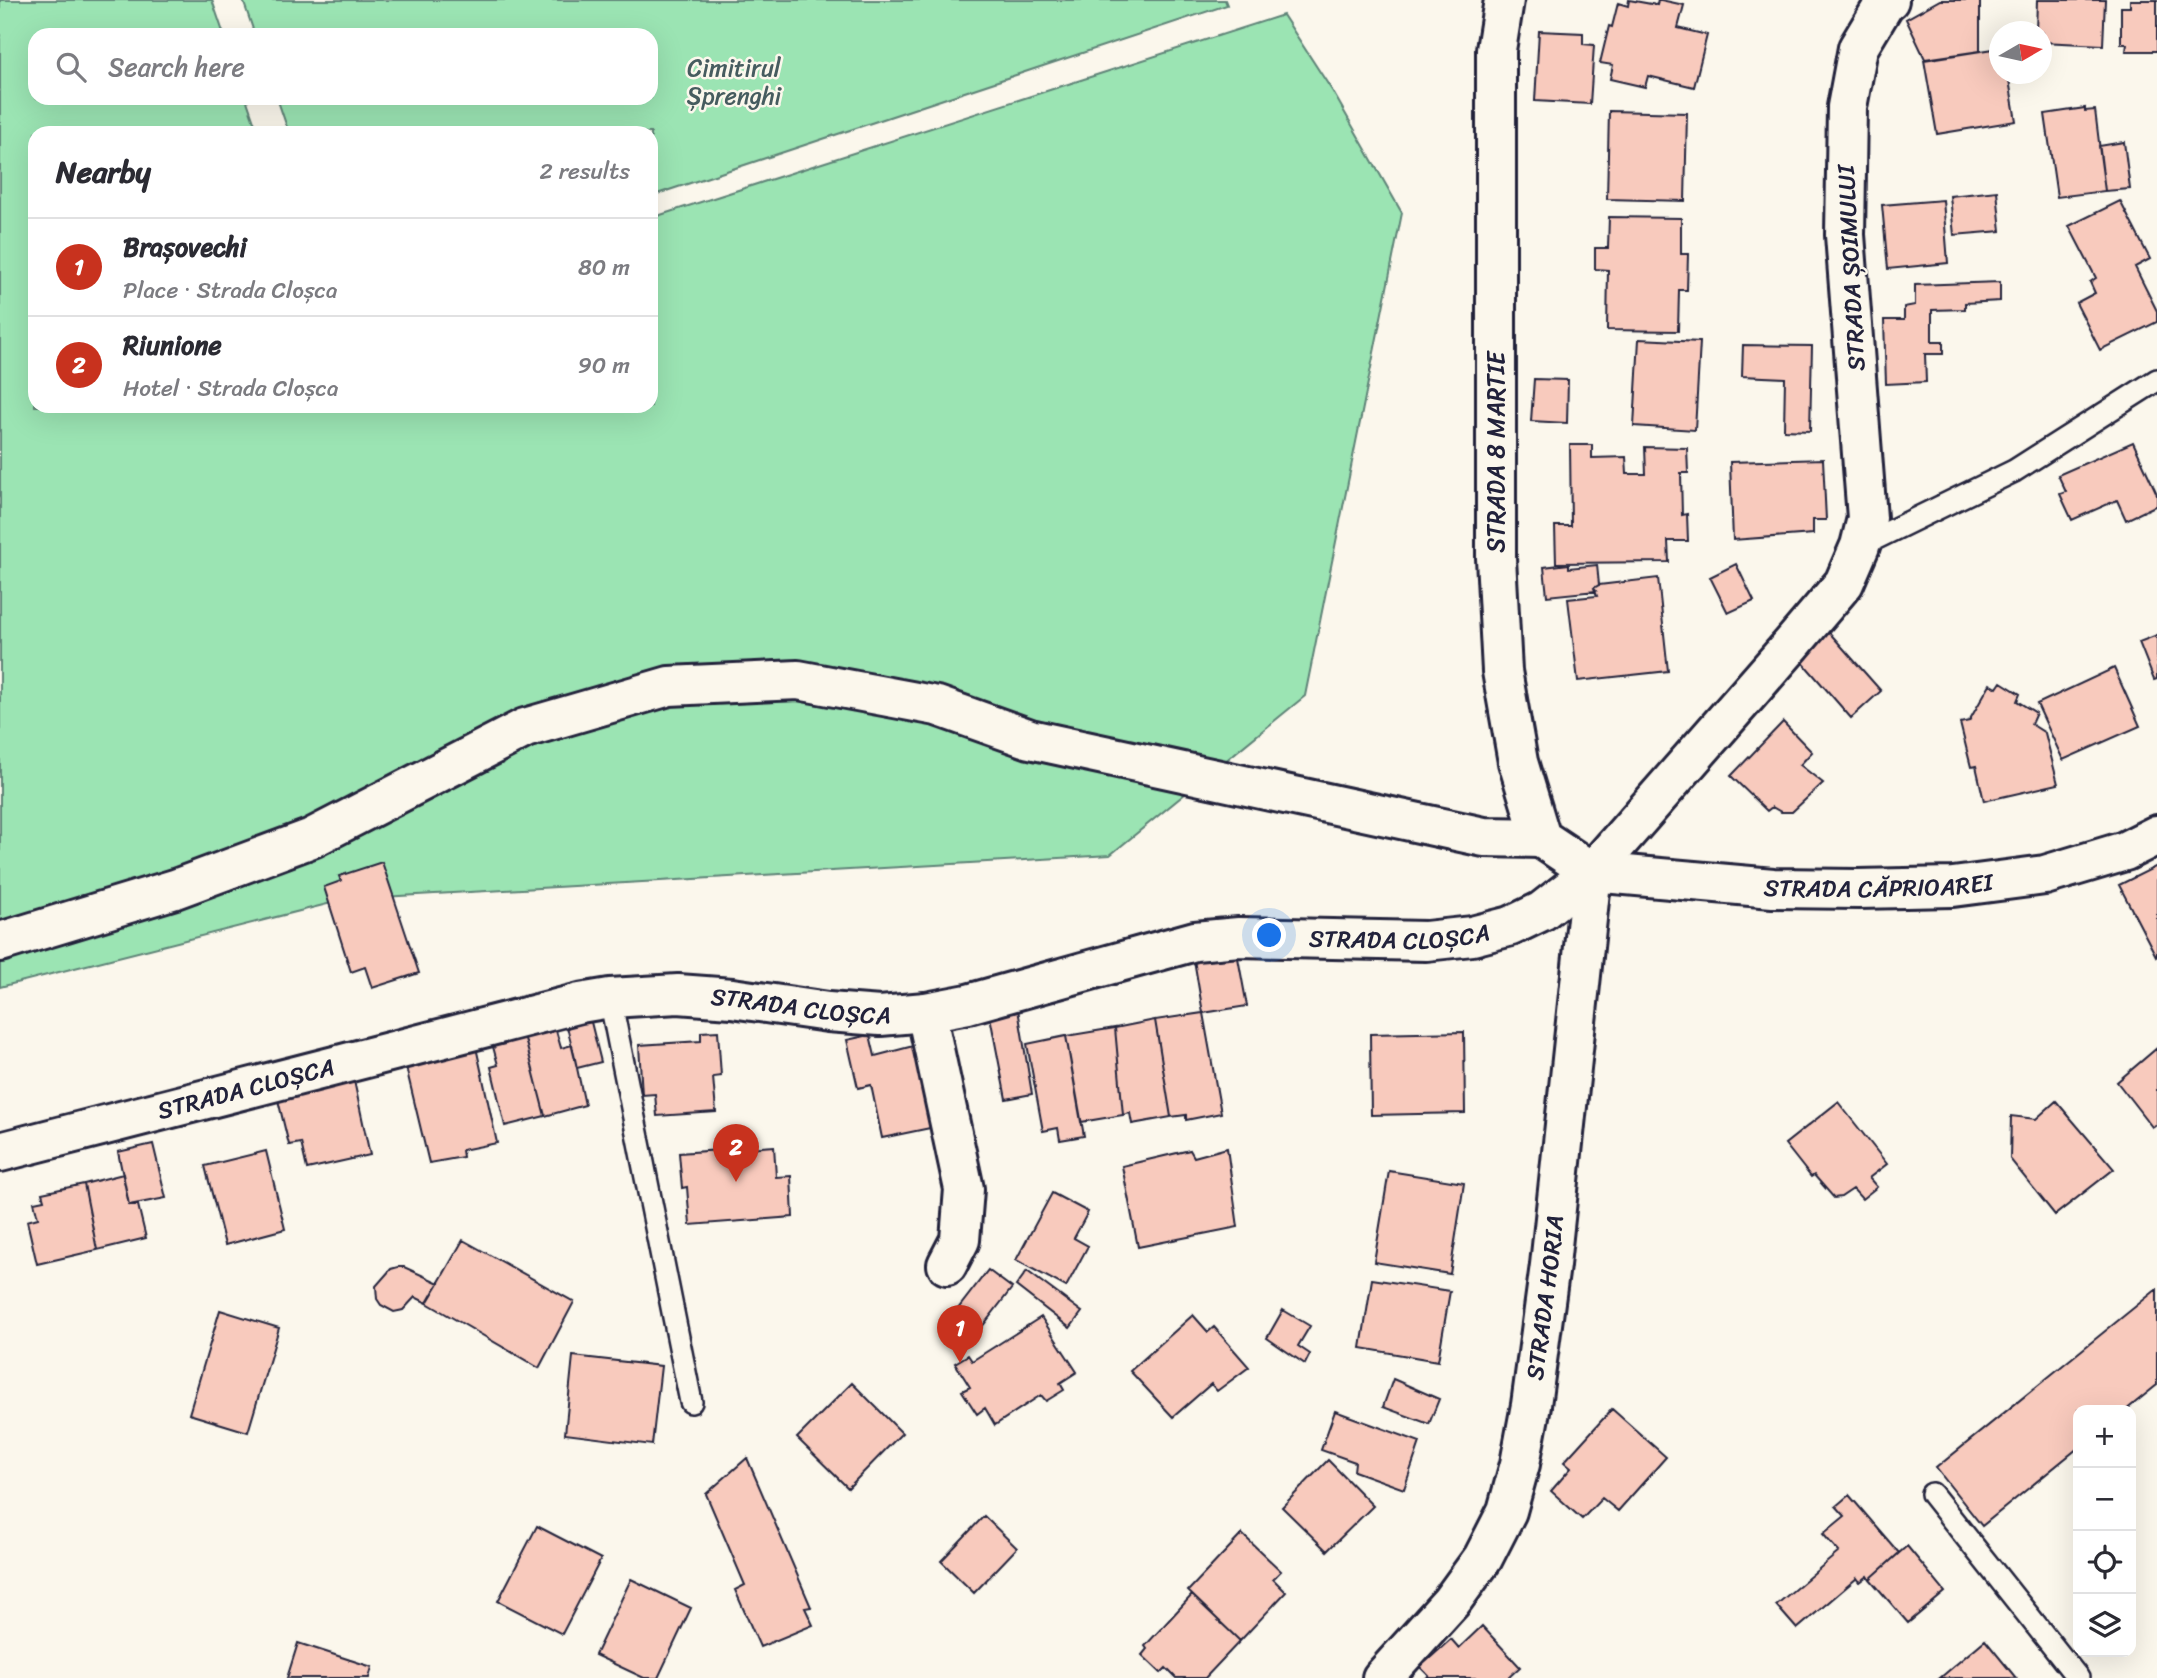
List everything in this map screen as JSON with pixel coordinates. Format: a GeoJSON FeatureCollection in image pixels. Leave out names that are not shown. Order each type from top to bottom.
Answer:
{"type":"FeatureCollection","features":[{"type":"Feature","properties":{"kind":"street","name":"STRADA 8 MARTIE"},"geometry":{"type":"LineString","coordinates":[[1504,0],[1496,50],[1496,558],[1502,671],[1518,762],[1541,838]]}},
{"type":"Feature","properties":{"kind":"street","name":"STRADA ȘOIMULUI"},"geometry":{"type":"LineString","coordinates":[[1592,872],[1844,583],[1860,546],[1867,518],[1845,235],[1847,107],[1858,48],[1889,0]]}},
{"type":"Feature","properties":{"kind":"street"},"geometry":{"type":"LineString","coordinates":[[0,942],[175,889],[312,838],[525,727],[669,686],[798,680],[937,706],[1030,739],[1484,837],[1541,838],[1592,872]]}},
{"type":"Feature","properties":{"kind":"street","name":"STRADA CĂPRIOAREI"},"geometry":{"type":"LineString","coordinates":[[1592,872],[1773,888],[1953,887],[2045,875],[2125,851],[2157,835]]}},
{"type":"Feature","properties":{"kind":"street","name":"STRADA CLOȘCA"},"geometry":{"type":"LineString","coordinates":[[0,1152],[580,1003],[610,998],[678,994],[880,1016],[926,1012],[968,1004],[1195,941],[1239,937],[1426,941],[1472,936],[1511,926],[1542,911],[1592,872]]}},
{"type":"Feature","properties":{"kind":"street","name":"STRADA HORIA"},"geometry":{"type":"LineString","coordinates":[[1382,1678],[1451,1602],[1483,1558],[1507,1511],[1520,1464],[1531,1405],[1549,1265],[1592,872]]}},
{"type":"Feature","properties":{"kind":"street"},"geometry":{"type":"LineString","coordinates":[[926,1012],[964,1189],[960,1240],[947,1265]]}},
{"type":"Feature","properties":{"kind":"lane"},"geometry":{"type":"LineString","coordinates":[[1860,546],[2014,471],[2157,380]]}},
{"type":"Feature","properties":{"kind":"lane"},"geometry":{"type":"LineString","coordinates":[[610,998],[691,1402]]}},
{"type":"Feature","properties":{"kind":"lane"},"geometry":{"type":"LineString","coordinates":[[1932,1494],[2078,1678]]}},
{"type":"Feature","properties":{"kind":"green space"},"geometry":{"type":"Polygon","coordinates":[[[0,0],[212,0],[222,28],[28,28],[28,105],[248,105],[256,126],[28,126],[28,413],[658,413],[658,216],[1283,15],[1333,92],[1402,213],[1305,696],[1110,855],[347,899],[0,987],[0,0]]]}},
{"type":"Feature","properties":{"kind":"green space","name":"Cimitirul Șprenghi"},"geometry":{"type":"Polygon","coordinates":[[[243,0],[1225,0],[1227,5],[658,194],[658,126],[287,126],[279,105],[658,105],[658,28],[253,28],[243,0]]]}},
{"type":"Feature","properties":{"kind":"building"},"geometry":{"type":"Polygon","coordinates":[[[1629,0],[1657,5],[1658,0],[1661,0],[1684,5],[1678,28],[1707,35],[1694,87],[1648,76],[1645,87],[1610,79],[1613,65],[1600,63],[1618,3],[1628,6],[1629,0]]]}},
{"type":"Feature","properties":{"kind":"building"},"geometry":{"type":"Polygon","coordinates":[[[1940,0],[1980,0],[1980,51],[1925,59],[1906,19],[1940,0]]]}},
{"type":"Feature","properties":{"kind":"building"},"geometry":{"type":"Polygon","coordinates":[[[2037,0],[2105,0],[2103,45],[2052,42],[2052,21],[2036,21],[2037,0]]]}},
{"type":"Feature","properties":{"kind":"building"},"geometry":{"type":"Polygon","coordinates":[[[2130,0],[2157,0],[2157,51],[2126,51],[2127,44],[2121,44],[2121,7],[2130,7],[2130,0]]]}},
{"type":"Feature","properties":{"kind":"building"},"geometry":{"type":"Polygon","coordinates":[[[1539,31],[1583,33],[1583,44],[1594,45],[1590,104],[1535,101],[1539,31]]]}},
{"type":"Feature","properties":{"kind":"building"},"geometry":{"type":"Polygon","coordinates":[[[1989,50],[1989,84],[2010,84],[2016,121],[1937,134],[1924,60],[1989,50]]]}},
{"type":"Feature","properties":{"kind":"building"},"geometry":{"type":"Polygon","coordinates":[[[2085,108],[2085,111],[2095,110],[2105,191],[2057,197],[2045,114],[2085,108]]]}},
{"type":"Feature","properties":{"kind":"building"},"geometry":{"type":"Polygon","coordinates":[[[1609,111],[1687,113],[1685,201],[1607,199],[1609,111]]]}},
{"type":"Feature","properties":{"kind":"building"},"geometry":{"type":"Polygon","coordinates":[[[2124,142],[2130,189],[2105,191],[2099,146],[2124,142]]]}},
{"type":"Feature","properties":{"kind":"building"},"geometry":{"type":"Polygon","coordinates":[[[1997,191],[2001,231],[1954,235],[1950,196],[1997,191]]]}},
{"type":"Feature","properties":{"kind":"building"},"geometry":{"type":"Polygon","coordinates":[[[1943,200],[1948,263],[1888,269],[1882,205],[1943,200]]]}},
{"type":"Feature","properties":{"kind":"building"},"geometry":{"type":"Polygon","coordinates":[[[2120,201],[2150,259],[2135,267],[2157,311],[2157,322],[2100,350],[2076,303],[2095,293],[2090,282],[2096,278],[2069,226],[2120,201]]]}},
{"type":"Feature","properties":{"kind":"building"},"geometry":{"type":"Polygon","coordinates":[[[1609,217],[1681,218],[1681,254],[1688,254],[1687,290],[1679,290],[1678,331],[1607,330],[1608,270],[1595,269],[1595,248],[1608,248],[1609,217]]]}},
{"type":"Feature","properties":{"kind":"building"},"geometry":{"type":"Polygon","coordinates":[[[2000,282],[2000,301],[1965,303],[1965,309],[1932,310],[1932,342],[1943,342],[1943,354],[1925,354],[1926,382],[1886,384],[1884,320],[1904,320],[1904,307],[1915,305],[1915,285],[2000,282]]]}},
{"type":"Feature","properties":{"kind":"building"},"geometry":{"type":"Polygon","coordinates":[[[1639,339],[1700,342],[1695,430],[1634,426],[1639,339]]]}},
{"type":"Feature","properties":{"kind":"building"},"geometry":{"type":"Polygon","coordinates":[[[1743,345],[1812,346],[1810,431],[1784,430],[1785,378],[1742,376],[1743,345]]]}},
{"type":"Feature","properties":{"kind":"building"},"geometry":{"type":"Polygon","coordinates":[[[1534,379],[1568,380],[1567,423],[1531,421],[1534,379]]]}},
{"type":"Feature","properties":{"kind":"building"},"geometry":{"type":"Polygon","coordinates":[[[2133,442],[2157,494],[2157,505],[2126,520],[2117,500],[2072,520],[2060,494],[2066,492],[2058,475],[2133,442]]]}},
{"type":"Feature","properties":{"kind":"building"},"geometry":{"type":"Polygon","coordinates":[[[1570,445],[1592,445],[1592,458],[1626,457],[1627,474],[1646,474],[1645,447],[1687,448],[1688,473],[1681,473],[1682,515],[1687,514],[1688,541],[1668,541],[1669,562],[1556,563],[1555,526],[1571,526],[1570,445]]]}},
{"type":"Feature","properties":{"kind":"building"},"geometry":{"type":"Polygon","coordinates":[[[1823,459],[1826,520],[1813,520],[1813,534],[1733,540],[1730,462],[1823,459]]]}},
{"type":"Feature","properties":{"kind":"building"},"geometry":{"type":"Polygon","coordinates":[[[1569,564],[1569,568],[1597,565],[1599,585],[1594,588],[1596,591],[1547,596],[1544,567],[1569,564]]]}},
{"type":"Feature","properties":{"kind":"building"},"geometry":{"type":"Polygon","coordinates":[[[1736,564],[1754,601],[1728,613],[1710,577],[1736,564]]]}},
{"type":"Feature","properties":{"kind":"building"},"geometry":{"type":"Polygon","coordinates":[[[1658,578],[1668,671],[1578,681],[1568,599],[1597,596],[1594,588],[1599,585],[1658,578]]]}},
{"type":"Feature","properties":{"kind":"building"},"geometry":{"type":"Polygon","coordinates":[[[1827,630],[1881,691],[1851,718],[1798,657],[1827,630]]]}},
{"type":"Feature","properties":{"kind":"building"},"geometry":{"type":"Polygon","coordinates":[[[2157,635],[2157,679],[2154,680],[2139,642],[2157,635]]]}},
{"type":"Feature","properties":{"kind":"building"},"geometry":{"type":"Polygon","coordinates":[[[2114,668],[2140,726],[2063,760],[2037,704],[2114,668]]]}},
{"type":"Feature","properties":{"kind":"building"},"geometry":{"type":"Polygon","coordinates":[[[2001,682],[2020,694],[2017,701],[2036,713],[2031,724],[2045,733],[2058,784],[1984,801],[1976,766],[1971,767],[1960,723],[1969,721],[1990,684],[1997,688],[2001,682]]]}},
{"type":"Feature","properties":{"kind":"building"},"geometry":{"type":"Polygon","coordinates":[[[1783,722],[1812,752],[1800,765],[1823,783],[1792,812],[1781,812],[1772,807],[1767,811],[1731,776],[1783,722]]]}},
{"type":"Feature","properties":{"kind":"building"},"geometry":{"type":"Polygon","coordinates":[[[382,862],[419,973],[372,988],[365,967],[351,972],[324,887],[341,881],[339,876],[382,862]]]}},
{"type":"Feature","properties":{"kind":"building"},"geometry":{"type":"Polygon","coordinates":[[[2157,866],[2157,955],[2156,956],[2119,885],[2157,866]]]}},
{"type":"Feature","properties":{"kind":"building"},"geometry":{"type":"Polygon","coordinates":[[[1236,947],[1247,1006],[1203,1013],[1193,954],[1236,947]]]}},
{"type":"Feature","properties":{"kind":"building"},"geometry":{"type":"Polygon","coordinates":[[[1016,997],[1032,1094],[1006,1099],[987,1001],[1016,997]]]}},
{"type":"Feature","properties":{"kind":"building"},"geometry":{"type":"Polygon","coordinates":[[[1203,1013],[1221,1113],[1186,1120],[1186,1115],[1171,1117],[1155,1020],[1203,1013]]]}},
{"type":"Feature","properties":{"kind":"building"},"geometry":{"type":"Polygon","coordinates":[[[589,1014],[601,1062],[577,1068],[565,1018],[589,1014]]]}},
{"type":"Feature","properties":{"kind":"building"},"geometry":{"type":"Polygon","coordinates":[[[1155,1020],[1171,1117],[1132,1124],[1130,1113],[1123,1115],[1115,1028],[1155,1020]]]}},
{"type":"Feature","properties":{"kind":"building"},"geometry":{"type":"Polygon","coordinates":[[[555,1027],[561,1048],[572,1045],[585,1105],[545,1116],[524,1035],[555,1027]]]}},
{"type":"Feature","properties":{"kind":"building"},"geometry":{"type":"Polygon","coordinates":[[[1115,1028],[1123,1115],[1081,1122],[1066,1036],[1115,1028]]]}},
{"type":"Feature","properties":{"kind":"building"},"geometry":{"type":"Polygon","coordinates":[[[718,1031],[721,1076],[713,1077],[716,1112],[657,1116],[655,1094],[642,1095],[639,1045],[701,1041],[701,1032],[718,1031]]]}},
{"type":"Feature","properties":{"kind":"building"},"geometry":{"type":"Polygon","coordinates":[[[1464,1032],[1465,1113],[1371,1115],[1370,1034],[1464,1032]]]}},
{"type":"Feature","properties":{"kind":"building"},"geometry":{"type":"Polygon","coordinates":[[[524,1035],[545,1116],[505,1126],[491,1067],[498,1065],[492,1043],[524,1035]]]}},
{"type":"Feature","properties":{"kind":"building"},"geometry":{"type":"Polygon","coordinates":[[[870,1035],[875,1056],[917,1045],[935,1127],[882,1138],[871,1085],[858,1088],[847,1040],[870,1035]]]}},
{"type":"Feature","properties":{"kind":"building"},"geometry":{"type":"Polygon","coordinates":[[[1066,1036],[1084,1136],[1060,1140],[1058,1128],[1043,1131],[1027,1044],[1066,1036]]]}},
{"type":"Feature","properties":{"kind":"building"},"geometry":{"type":"Polygon","coordinates":[[[476,1047],[497,1143],[462,1150],[463,1157],[429,1163],[405,1063],[476,1047]]]}},
{"type":"Feature","properties":{"kind":"building"},"geometry":{"type":"Polygon","coordinates":[[[2157,1048],[2157,1124],[2152,1127],[2117,1082],[2157,1048]]]}},
{"type":"Feature","properties":{"kind":"building"},"geometry":{"type":"Polygon","coordinates":[[[353,1076],[370,1155],[307,1169],[301,1143],[289,1145],[278,1100],[335,1087],[334,1080],[353,1076]]]}},
{"type":"Feature","properties":{"kind":"building"},"geometry":{"type":"Polygon","coordinates":[[[2056,1101],[2114,1169],[2055,1215],[2010,1159],[2011,1116],[2036,1119],[2056,1101]]]}},
{"type":"Feature","properties":{"kind":"building"},"geometry":{"type":"Polygon","coordinates":[[[1838,1102],[1887,1164],[1869,1178],[1877,1187],[1862,1199],[1853,1189],[1834,1198],[1814,1175],[1811,1177],[1785,1144],[1838,1102]]]}},
{"type":"Feature","properties":{"kind":"building"},"geometry":{"type":"Polygon","coordinates":[[[153,1144],[166,1198],[129,1205],[118,1152],[153,1144]]]}},
{"type":"Feature","properties":{"kind":"building"},"geometry":{"type":"Polygon","coordinates":[[[774,1146],[776,1177],[791,1176],[793,1217],[690,1225],[687,1187],[682,1188],[679,1153],[774,1146]]]}},
{"type":"Feature","properties":{"kind":"building"},"geometry":{"type":"Polygon","coordinates":[[[1227,1148],[1238,1227],[1138,1247],[1122,1166],[1190,1150],[1194,1157],[1227,1148]]]}},
{"type":"Feature","properties":{"kind":"building"},"geometry":{"type":"Polygon","coordinates":[[[266,1151],[285,1229],[225,1245],[205,1166],[266,1151]]]}},
{"type":"Feature","properties":{"kind":"building"},"geometry":{"type":"Polygon","coordinates":[[[1389,1171],[1464,1183],[1450,1274],[1374,1262],[1389,1171]]]}},
{"type":"Feature","properties":{"kind":"building"},"geometry":{"type":"Polygon","coordinates":[[[123,1174],[129,1205],[138,1205],[146,1238],[97,1250],[84,1184],[123,1174]]]}},
{"type":"Feature","properties":{"kind":"building"},"geometry":{"type":"Polygon","coordinates":[[[84,1184],[97,1250],[37,1264],[27,1221],[38,1218],[34,1202],[44,1200],[42,1193],[84,1184]]]}},
{"type":"Feature","properties":{"kind":"building"},"geometry":{"type":"Polygon","coordinates":[[[1052,1193],[1088,1212],[1074,1238],[1088,1246],[1066,1287],[1016,1260],[1052,1193]]]}},
{"type":"Feature","properties":{"kind":"building"},"geometry":{"type":"Polygon","coordinates":[[[463,1240],[574,1302],[539,1368],[427,1303],[463,1240]]]}},
{"type":"Feature","properties":{"kind":"building"},"geometry":{"type":"Polygon","coordinates":[[[404,1267],[439,1283],[427,1303],[415,1297],[403,1310],[394,1312],[381,1305],[377,1299],[376,1286],[391,1269],[404,1267]]]}},
{"type":"Feature","properties":{"kind":"building"},"geometry":{"type":"Polygon","coordinates":[[[988,1270],[1012,1288],[978,1332],[954,1314],[988,1270]]]}},
{"type":"Feature","properties":{"kind":"building"},"geometry":{"type":"Polygon","coordinates":[[[1027,1271],[1082,1312],[1070,1328],[1016,1286],[1027,1271]]]}},
{"type":"Feature","properties":{"kind":"building"},"geometry":{"type":"Polygon","coordinates":[[[1372,1279],[1450,1291],[1438,1361],[1361,1348],[1372,1279]]]}},
{"type":"Feature","properties":{"kind":"building"},"geometry":{"type":"Polygon","coordinates":[[[2157,1289],[2157,1385],[2132,1405],[2073,1405],[2073,1452],[1982,1526],[1936,1468],[2157,1289]]]}},
{"type":"Feature","properties":{"kind":"building"},"geometry":{"type":"Polygon","coordinates":[[[220,1310],[279,1328],[248,1432],[189,1414],[220,1310]]]}},
{"type":"Feature","properties":{"kind":"building"},"geometry":{"type":"Polygon","coordinates":[[[1283,1310],[1310,1326],[1298,1346],[1310,1354],[1305,1364],[1267,1338],[1283,1310]]]}},
{"type":"Feature","properties":{"kind":"building"},"geometry":{"type":"Polygon","coordinates":[[[1193,1315],[1208,1332],[1214,1327],[1249,1367],[1217,1391],[1211,1384],[1173,1417],[1130,1371],[1193,1315]]]}},
{"type":"Feature","properties":{"kind":"building"},"geometry":{"type":"Polygon","coordinates":[[[1041,1317],[1077,1372],[1060,1383],[1064,1390],[1046,1401],[1041,1395],[995,1425],[985,1408],[977,1414],[962,1391],[970,1387],[955,1363],[968,1355],[972,1361],[1041,1317]]]}},
{"type":"Feature","properties":{"kind":"building"},"geometry":{"type":"Polygon","coordinates":[[[573,1356],[661,1366],[652,1445],[565,1434],[573,1356]]]}},
{"type":"Feature","properties":{"kind":"building"},"geometry":{"type":"Polygon","coordinates":[[[1393,1379],[1439,1399],[1429,1424],[1383,1407],[1393,1379]]]}},
{"type":"Feature","properties":{"kind":"building"},"geometry":{"type":"Polygon","coordinates":[[[852,1383],[902,1433],[848,1488],[797,1438],[852,1383]]]}},
{"type":"Feature","properties":{"kind":"building"},"geometry":{"type":"Polygon","coordinates":[[[1612,1409],[1666,1457],[1618,1511],[1602,1498],[1582,1519],[1551,1491],[1571,1468],[1564,1462],[1612,1409]]]}},
{"type":"Feature","properties":{"kind":"building"},"geometry":{"type":"Polygon","coordinates":[[[1335,1411],[1420,1442],[1404,1489],[1354,1471],[1355,1462],[1321,1450],[1335,1411]]]}},
{"type":"Feature","properties":{"kind":"building"},"geometry":{"type":"Polygon","coordinates":[[[747,1458],[811,1607],[805,1608],[813,1625],[760,1647],[735,1590],[745,1585],[706,1494],[747,1458]]]}},
{"type":"Feature","properties":{"kind":"building"},"geometry":{"type":"Polygon","coordinates":[[[1328,1460],[1373,1506],[1327,1551],[1282,1507],[1328,1460]]]}},
{"type":"Feature","properties":{"kind":"building"},"geometry":{"type":"Polygon","coordinates":[[[1849,1495],[1899,1553],[1870,1579],[1868,1576],[1860,1582],[1857,1578],[1797,1629],[1776,1605],[1839,1552],[1823,1534],[1845,1516],[1836,1506],[1849,1495]]]}},
{"type":"Feature","properties":{"kind":"building"},"geometry":{"type":"Polygon","coordinates":[[[984,1516],[1017,1548],[974,1593],[941,1561],[984,1516]]]}},
{"type":"Feature","properties":{"kind":"building"},"geometry":{"type":"Polygon","coordinates":[[[537,1526],[601,1559],[562,1634],[498,1601],[537,1526]]]}},
{"type":"Feature","properties":{"kind":"building"},"geometry":{"type":"Polygon","coordinates":[[[1242,1534],[1281,1571],[1273,1579],[1286,1592],[1240,1641],[1188,1591],[1242,1534]]]}},
{"type":"Feature","properties":{"kind":"building"},"geometry":{"type":"Polygon","coordinates":[[[1907,1546],[1945,1592],[1908,1623],[1870,1579],[1907,1546]]]}},
{"type":"Feature","properties":{"kind":"building"},"geometry":{"type":"Polygon","coordinates":[[[631,1579],[691,1608],[658,1678],[644,1678],[595,1655],[631,1579]]]}},
{"type":"Feature","properties":{"kind":"building"},"geometry":{"type":"Polygon","coordinates":[[[1192,1595],[1240,1641],[1205,1678],[1176,1678],[1166,1668],[1161,1673],[1142,1655],[1147,1649],[1145,1646],[1192,1595]]]}},
{"type":"Feature","properties":{"kind":"building"},"geometry":{"type":"Polygon","coordinates":[[[1482,1626],[1520,1667],[1508,1678],[1426,1678],[1429,1676],[1420,1667],[1451,1639],[1459,1648],[1482,1626]]]}},
{"type":"Feature","properties":{"kind":"building"},"geometry":{"type":"Polygon","coordinates":[[[1985,1640],[2016,1678],[1940,1678],[1985,1640]]]}},
{"type":"Feature","properties":{"kind":"building"},"geometry":{"type":"Polygon","coordinates":[[[298,1643],[372,1667],[369,1678],[287,1678],[298,1643]]]}},
{"type":"Feature","properties":{"kind":"place","name":"Riunione"},"geometry":{"type":"Point","coordinates":[736,1182]}},
{"type":"Feature","properties":{"kind":"place","name":"Brașovechi"},"geometry":{"type":"Point","coordinates":[960,1363]}}]}
